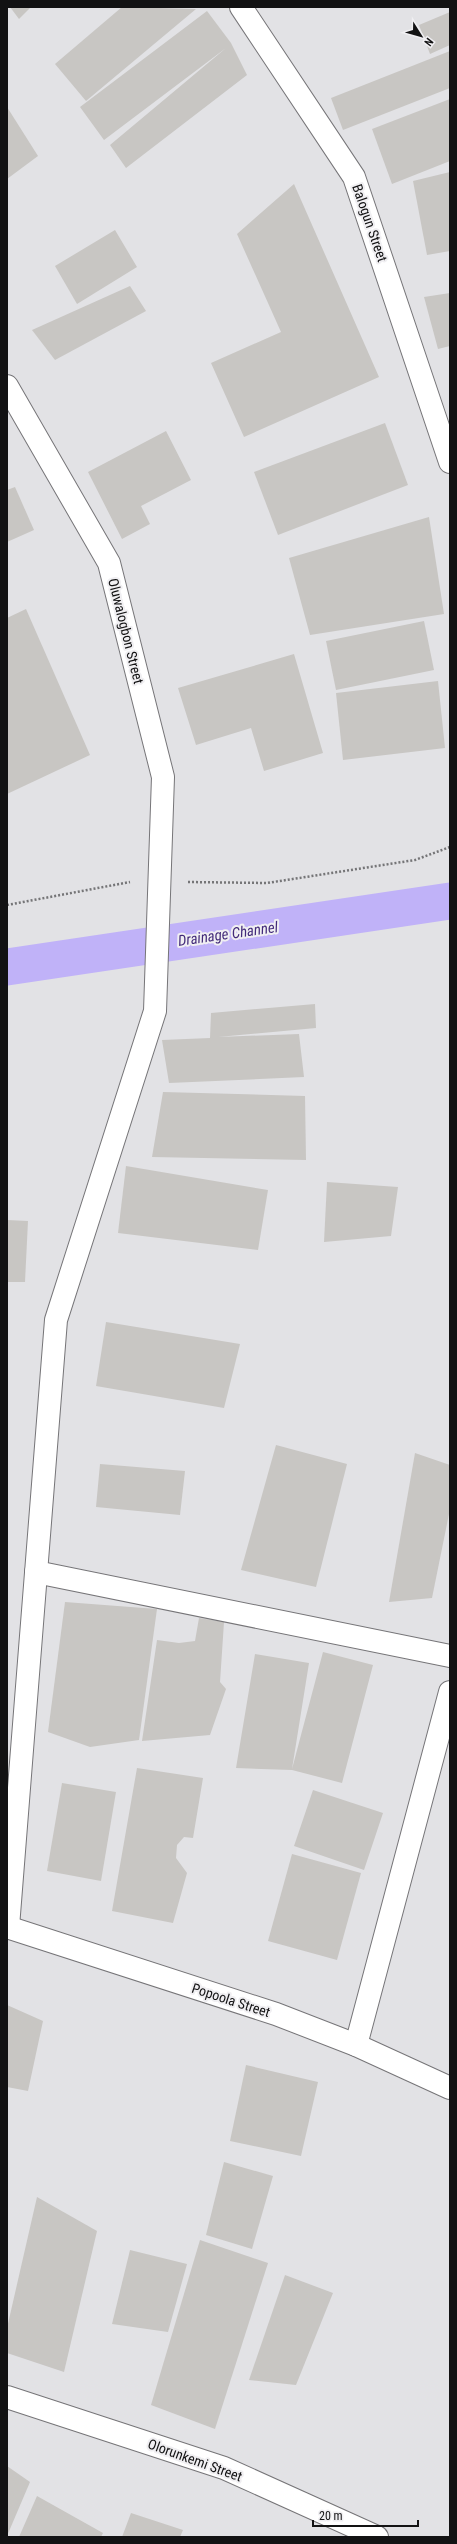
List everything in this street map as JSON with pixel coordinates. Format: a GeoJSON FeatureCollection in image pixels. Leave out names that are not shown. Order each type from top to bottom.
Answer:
{"type":"FeatureCollection","features":[{"type":"Feature","properties":{"kind":"street","name":"Balogun Street"},"geometry":{"type":"LineString","coordinates":[[242,7],[354,177],[450,462]]}},
{"type":"Feature","properties":{"kind":"street","name":"Oluwalogbon Street"},"geometry":{"type":"LineString","coordinates":[[7,386],[109,563],[163,777],[155,1011],[56,1320],[7,1927]]}},
{"type":"Feature","properties":{"kind":"street"},"geometry":{"type":"LineString","coordinates":[[36,1572],[450,1656]]}},
{"type":"Feature","properties":{"kind":"street"},"geometry":{"type":"LineString","coordinates":[[356,2045],[450,1692]]}},
{"type":"Feature","properties":{"kind":"street","name":"Popoola Street"},"geometry":{"type":"LineString","coordinates":[[7,1927],[276,2014],[356,2045],[450,2088]]}},
{"type":"Feature","properties":{"kind":"street","name":"Olorunkemi Street"},"geometry":{"type":"LineString","coordinates":[[7,2397],[224,2468],[378,2537]]}},
{"type":"Feature","properties":{"kind":"path"},"geometry":{"type":"LineString","coordinates":[[7,905],[115,884],[159,890],[197,882],[267,883],[415,860],[450,847]]}},
{"type":"Feature","properties":{"kind":"building"},"geometry":{"type":"Polygon","coordinates":[[[10,7],[31,7],[19,19],[10,7]]]}},
{"type":"Feature","properties":{"kind":"building"},"geometry":{"type":"Polygon","coordinates":[[[122,7],[196,9],[86,101],[55,64],[122,7]]]}},
{"type":"Feature","properties":{"kind":"building"},"geometry":{"type":"Polygon","coordinates":[[[207,11],[231,43],[247,75],[126,168],[110,145],[226,48],[104,140],[80,107],[207,11]]]}},
{"type":"Feature","properties":{"kind":"building"},"geometry":{"type":"Polygon","coordinates":[[[450,12],[450,45],[430,54],[419,25],[450,12]]]}},
{"type":"Feature","properties":{"kind":"building"},"geometry":{"type":"Polygon","coordinates":[[[450,51],[450,88],[343,130],[331,98],[450,51]]]}},
{"type":"Feature","properties":{"kind":"building"},"geometry":{"type":"Polygon","coordinates":[[[450,99],[450,161],[392,184],[372,129],[450,99]]]}},
{"type":"Feature","properties":{"kind":"building"},"geometry":{"type":"Polygon","coordinates":[[[7,107],[38,156],[7,179],[7,107]]]}},
{"type":"Feature","properties":{"kind":"building"},"geometry":{"type":"Polygon","coordinates":[[[450,172],[450,251],[427,255],[413,181],[450,172]]]}},
{"type":"Feature","properties":{"kind":"building"},"geometry":{"type":"Polygon","coordinates":[[[294,184],[379,377],[244,437],[211,363],[281,332],[237,234],[294,184]]]}},
{"type":"Feature","properties":{"kind":"building"},"geometry":{"type":"Polygon","coordinates":[[[115,230],[137,267],[77,304],[55,266],[115,230]]]}},
{"type":"Feature","properties":{"kind":"building"},"geometry":{"type":"Polygon","coordinates":[[[130,286],[146,311],[55,360],[32,330],[130,286]]]}},
{"type":"Feature","properties":{"kind":"building"},"geometry":{"type":"Polygon","coordinates":[[[450,293],[450,346],[438,349],[424,297],[450,293]]]}},
{"type":"Feature","properties":{"kind":"building"},"geometry":{"type":"Polygon","coordinates":[[[385,423],[408,485],[278,535],[254,472],[385,423]]]}},
{"type":"Feature","properties":{"kind":"building"},"geometry":{"type":"Polygon","coordinates":[[[166,431],[191,480],[141,506],[150,524],[122,539],[88,472],[166,431]]]}},
{"type":"Feature","properties":{"kind":"building"},"geometry":{"type":"Polygon","coordinates":[[[15,487],[34,530],[7,542],[7,490],[15,487]]]}},
{"type":"Feature","properties":{"kind":"building"},"geometry":{"type":"Polygon","coordinates":[[[429,517],[444,614],[310,635],[289,558],[429,517]]]}},
{"type":"Feature","properties":{"kind":"building"},"geometry":{"type":"Polygon","coordinates":[[[26,609],[90,755],[7,794],[7,618],[26,609]]]}},
{"type":"Feature","properties":{"kind":"building"},"geometry":{"type":"Polygon","coordinates":[[[424,621],[434,670],[336,690],[326,641],[424,621]]]}},
{"type":"Feature","properties":{"kind":"building"},"geometry":{"type":"Polygon","coordinates":[[[294,654],[323,753],[264,771],[251,728],[196,745],[178,688],[294,654]]]}},
{"type":"Feature","properties":{"kind":"building"},"geometry":{"type":"Polygon","coordinates":[[[438,681],[445,748],[343,760],[336,693],[438,681]]]}},
{"type":"Feature","properties":{"kind":"building"},"geometry":{"type":"Polygon","coordinates":[[[315,1004],[316,1028],[218,1037],[299,1034],[304,1077],[169,1083],[162,1040],[210,1038],[211,1013],[315,1004]]]}},
{"type":"Feature","properties":{"kind":"building"},"geometry":{"type":"Polygon","coordinates":[[[163,1092],[305,1096],[306,1160],[152,1157],[163,1092]]]}},
{"type":"Feature","properties":{"kind":"building"},"geometry":{"type":"Polygon","coordinates":[[[126,1166],[268,1190],[258,1250],[118,1233],[126,1166]]]}},
{"type":"Feature","properties":{"kind":"building"},"geometry":{"type":"Polygon","coordinates":[[[327,1182],[398,1187],[391,1236],[324,1242],[327,1182]]]}},
{"type":"Feature","properties":{"kind":"building"},"geometry":{"type":"Polygon","coordinates":[[[7,1220],[28,1221],[25,1282],[7,1282],[7,1220]]]}},
{"type":"Feature","properties":{"kind":"building"},"geometry":{"type":"Polygon","coordinates":[[[106,1322],[240,1344],[224,1408],[96,1386],[106,1322]]]}},
{"type":"Feature","properties":{"kind":"building"},"geometry":{"type":"Polygon","coordinates":[[[276,1445],[347,1464],[316,1587],[241,1570],[276,1445]]]}},
{"type":"Feature","properties":{"kind":"building"},"geometry":{"type":"Polygon","coordinates":[[[415,1453],[450,1465],[450,1509],[432,1598],[389,1602],[415,1453]]]}},
{"type":"Feature","properties":{"kind":"building"},"geometry":{"type":"Polygon","coordinates":[[[100,1464],[185,1471],[180,1515],[96,1507],[100,1464]]]}},
{"type":"Feature","properties":{"kind":"building"},"geometry":{"type":"Polygon","coordinates":[[[65,1602],[157,1609],[139,1740],[90,1747],[48,1732],[65,1602]]]}},
{"type":"Feature","properties":{"kind":"building"},"geometry":{"type":"Polygon","coordinates":[[[199,1618],[224,1622],[220,1682],[226,1689],[210,1735],[142,1741],[157,1640],[179,1643],[195,1641],[199,1618]]]}},
{"type":"Feature","properties":{"kind":"building"},"geometry":{"type":"Polygon","coordinates":[[[323,1652],[373,1665],[342,1783],[292,1770],[236,1768],[255,1654],[309,1663],[292,1769],[323,1652]]]}},
{"type":"Feature","properties":{"kind":"building"},"geometry":{"type":"Polygon","coordinates":[[[137,1768],[203,1778],[193,1838],[184,1837],[177,1845],[176,1858],[187,1873],[173,1923],[112,1911],[137,1768]]]}},
{"type":"Feature","properties":{"kind":"building"},"geometry":{"type":"Polygon","coordinates":[[[62,1783],[116,1792],[101,1881],[47,1871],[62,1783]]]}},
{"type":"Feature","properties":{"kind":"building"},"geometry":{"type":"Polygon","coordinates":[[[313,1790],[383,1813],[364,1870],[294,1846],[313,1790]]]}},
{"type":"Feature","properties":{"kind":"building"},"geometry":{"type":"Polygon","coordinates":[[[292,1854],[361,1873],[337,1960],[268,1941],[292,1854]]]}},
{"type":"Feature","properties":{"kind":"building"},"geometry":{"type":"Polygon","coordinates":[[[7,2005],[43,2021],[28,2091],[7,2087],[7,2005]]]}},
{"type":"Feature","properties":{"kind":"building"},"geometry":{"type":"Polygon","coordinates":[[[246,2065],[318,2082],[301,2156],[230,2141],[246,2065]]]}},
{"type":"Feature","properties":{"kind":"building"},"geometry":{"type":"Polygon","coordinates":[[[224,2162],[273,2176],[252,2249],[206,2235],[224,2162]]]}},
{"type":"Feature","properties":{"kind":"building"},"geometry":{"type":"Polygon","coordinates":[[[37,2197],[97,2231],[64,2372],[7,2353],[7,2328],[37,2197]]]}},
{"type":"Feature","properties":{"kind":"building"},"geometry":{"type":"Polygon","coordinates":[[[200,2240],[268,2263],[215,2429],[151,2405],[200,2240]]]}},
{"type":"Feature","properties":{"kind":"building"},"geometry":{"type":"Polygon","coordinates":[[[130,2250],[187,2264],[168,2332],[112,2324],[130,2250]]]}},
{"type":"Feature","properties":{"kind":"building"},"geometry":{"type":"Polygon","coordinates":[[[285,2275],[333,2293],[296,2385],[249,2380],[285,2275]]]}},
{"type":"Feature","properties":{"kind":"building"},"geometry":{"type":"Polygon","coordinates":[[[7,2466],[30,2482],[7,2536],[7,2466]]]}},
{"type":"Feature","properties":{"kind":"building"},"geometry":{"type":"Polygon","coordinates":[[[37,2496],[103,2533],[101,2537],[19,2537],[37,2496]]]}},
{"type":"Feature","properties":{"kind":"building"},"geometry":{"type":"Polygon","coordinates":[[[131,2513],[183,2530],[180,2537],[122,2537],[131,2513]]]}},
{"type":"Feature","properties":{"kind":"waterway","name":"Drainage Channel"},"geometry":{"type":"LineString","coordinates":[[7,967],[450,901]]}}]}
